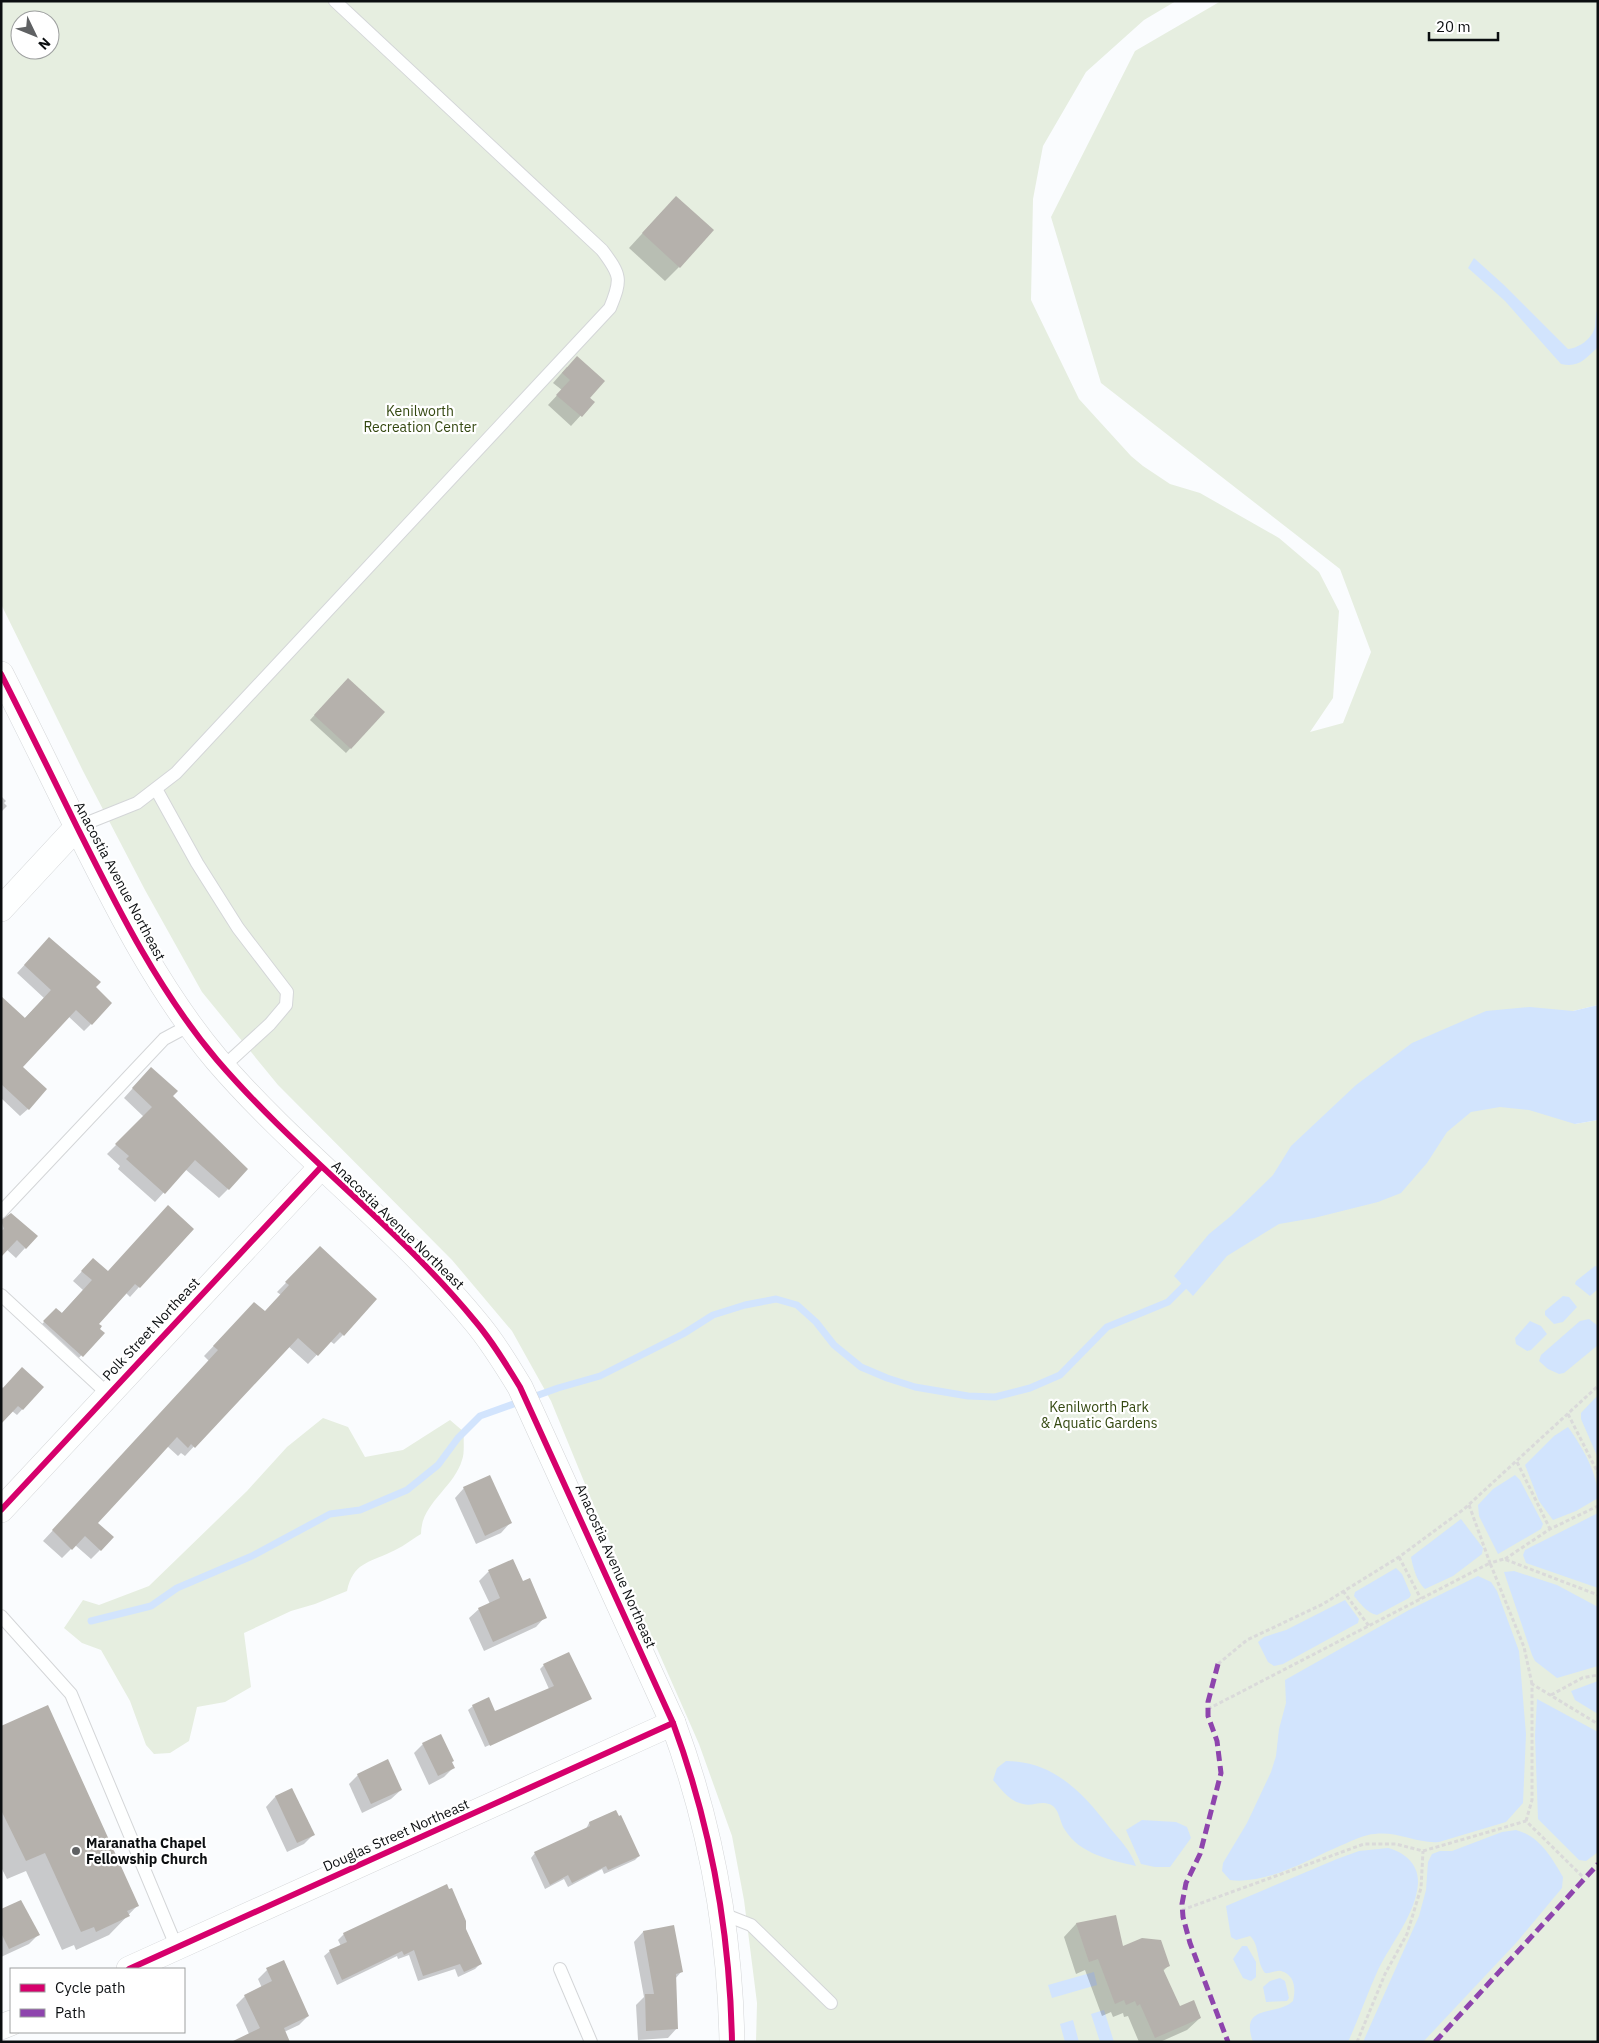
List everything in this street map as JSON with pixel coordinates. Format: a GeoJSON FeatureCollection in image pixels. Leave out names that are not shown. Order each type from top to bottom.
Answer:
{"type":"FeatureCollection","features":[{"type":"Feature","properties":{"kind":"street","name":"Anacostia Avenue Northeast"},"geometry":{"type":"LineString","coordinates":[[1,674],[119,912],[148,964],[190,1025],[223,1067],[272,1121],[411,1251],[458,1300],[488,1338],[520,1387],[673,1723],[702,1811],[723,1914],[732,2042]]}},
{"type":"Feature","properties":{"kind":"street"},"geometry":{"type":"LineString","coordinates":[[1,909],[77,826]]}},
{"type":"Feature","properties":{"kind":"street","name":"Polk Street Northeast"},"geometry":{"type":"LineString","coordinates":[[1,1510],[321,1167]]}},
{"type":"Feature","properties":{"kind":"street","name":"Douglas Street Northeast"},"geometry":{"type":"LineString","coordinates":[[132,1968],[673,1723]]}},
{"type":"Feature","properties":{"kind":"lane"},"geometry":{"type":"LineString","coordinates":[[77,826],[137,803],[176,773],[610,308],[618,288],[617,269],[602,250],[335,1]]}},
{"type":"Feature","properties":{"kind":"lane"},"geometry":{"type":"LineString","coordinates":[[156,789],[197,863],[238,928],[287,992],[286,1006],[270,1024],[223,1067]]}},
{"type":"Feature","properties":{"kind":"lane"},"geometry":{"type":"LineString","coordinates":[[1,1212],[164,1039],[190,1025]]}},
{"type":"Feature","properties":{"kind":"lane"},"geometry":{"type":"LineString","coordinates":[[1,1295],[108,1394]]}},
{"type":"Feature","properties":{"kind":"lane"},"geometry":{"type":"LineString","coordinates":[[1,1616],[72,1694],[177,1948]]}},
{"type":"Feature","properties":{"kind":"lane"},"geometry":{"type":"LineString","coordinates":[[723,1914],[751,1925],[831,2003]]}},
{"type":"Feature","properties":{"kind":"lane"},"geometry":{"type":"LineString","coordinates":[[560,1969],[591,2042]]}},
{"type":"Feature","properties":{"kind":"path"},"geometry":{"type":"LineString","coordinates":[[1218,1664],[1247,1640],[1323,1604],[1399,1557],[1469,1505],[1598,1386]]}},
{"type":"Feature","properties":{"kind":"path"},"geometry":{"type":"LineString","coordinates":[[1568,1414],[1598,1473]]}},
{"type":"Feature","properties":{"kind":"path"},"geometry":{"type":"LineString","coordinates":[[1517,1462],[1550,1529]]}},
{"type":"Feature","properties":{"kind":"path"},"geometry":{"type":"LineString","coordinates":[[1469,1505],[1524,1647],[1532,1684],[1532,1800],[1526,1821]]}},
{"type":"Feature","properties":{"kind":"path"},"geometry":{"type":"LineString","coordinates":[[1208,1709],[1490,1562],[1504,1559],[1550,1529],[1598,1506]]}},
{"type":"Feature","properties":{"kind":"path"},"geometry":{"type":"LineString","coordinates":[[1399,1557],[1421,1598]]}},
{"type":"Feature","properties":{"kind":"path"},"geometry":{"type":"LineString","coordinates":[[1504,1559],[1598,1595]]}},
{"type":"Feature","properties":{"kind":"path"},"geometry":{"type":"LineString","coordinates":[[1343,1591],[1369,1626]]}},
{"type":"Feature","properties":{"kind":"path"},"geometry":{"type":"LineString","coordinates":[[1550,1695],[1582,1678],[1598,1675]]}},
{"type":"Feature","properties":{"kind":"path"},"geometry":{"type":"LineString","coordinates":[[1532,1684],[1598,1724]]}},
{"type":"Feature","properties":{"kind":"path"},"geometry":{"type":"LineString","coordinates":[[1182,1910],[1364,1844],[1396,1844],[1423,1851],[1526,1821]]}},
{"type":"Feature","properties":{"kind":"path"},"geometry":{"type":"LineString","coordinates":[[1526,1821],[1584,1878]]}},
{"type":"Feature","properties":{"kind":"path"},"geometry":{"type":"LineString","coordinates":[[1357,2042],[1385,1974],[1407,1934],[1421,1888],[1423,1851]]}},
{"type":"Feature","properties":{"kind":"green space","name":"Kenilworth Park & Aquatic Gardens"},"geometry":{"type":"Polygon","coordinates":[[[1,1],[1176,1],[1144,20],[1086,72],[1043,146],[1033,199],[1031,300],[1079,399],[1131,456],[1170,484],[1200,493],[1279,538],[1319,572],[1339,611],[1333,698],[1310,732],[1343,723],[1371,652],[1340,569],[1101,383],[1051,217],[1135,51],[1221,1],[1598,1],[1598,1005],[1573,1011],[1575,1124],[1598,1120],[1598,2042],[756,2042],[757,2003],[744,1900],[732,1836],[699,1744],[592,1501],[551,1401],[512,1331],[452,1260],[278,1085],[202,992],[145,890],[83,771],[1,604],[1,1]]]}},
{"type":"Feature","properties":{"kind":"green space"},"geometry":{"type":"Polygon","coordinates":[[[323,1418],[348,1427],[365,1457],[403,1450],[450,1420],[464,1432],[462,1460],[452,1479],[426,1513],[422,1523],[421,1534],[357,1569],[347,1591],[291,1611],[244,1633],[251,1687],[225,1702],[197,1707],[189,1741],[170,1753],[154,1754],[146,1745],[130,1701],[101,1650],[82,1643],[64,1628],[83,1600],[99,1605],[149,1586],[247,1491],[287,1447],[323,1418]]]}},
{"type":"Feature","properties":{"kind":"water"},"geometry":{"type":"Polygon","coordinates":[[[1474,258],[1568,349],[1581,345],[1591,335],[1595,327],[1598,308],[1598,347],[1577,364],[1561,364],[1505,301],[1468,268],[1474,258]]]}},
{"type":"Feature","properties":{"kind":"water"},"geometry":{"type":"Polygon","coordinates":[[[1598,1005],[1598,1120],[1575,1124],[1529,1110],[1500,1107],[1471,1112],[1447,1132],[1427,1163],[1401,1193],[1378,1202],[1314,1218],[1279,1224],[1227,1256],[1193,1296],[1174,1276],[1209,1234],[1231,1216],[1273,1175],[1291,1146],[1356,1085],[1412,1043],[1486,1011],[1530,1007],[1573,1011],[1598,1005]]]}},
{"type":"Feature","properties":{"kind":"water"},"geometry":{"type":"Polygon","coordinates":[[[1595,1266],[1598,1267],[1598,1289],[1590,1296],[1575,1284],[1576,1281],[1595,1266]]]}},
{"type":"Feature","properties":{"kind":"water"},"geometry":{"type":"Polygon","coordinates":[[[1563,1296],[1569,1297],[1577,1307],[1563,1322],[1554,1324],[1545,1315],[1545,1311],[1563,1296]]]}},
{"type":"Feature","properties":{"kind":"water"},"geometry":{"type":"Polygon","coordinates":[[[1589,1319],[1598,1326],[1598,1345],[1564,1373],[1559,1374],[1548,1369],[1539,1361],[1541,1355],[1580,1321],[1589,1319]]]}},
{"type":"Feature","properties":{"kind":"water"},"geometry":{"type":"Polygon","coordinates":[[[1530,1321],[1541,1326],[1547,1334],[1531,1350],[1527,1351],[1516,1344],[1515,1338],[1530,1321]]]}},
{"type":"Feature","properties":{"kind":"water"},"geometry":{"type":"Polygon","coordinates":[[[1598,1395],[1598,1458],[1581,1419],[1581,1413],[1598,1395]]]}},
{"type":"Feature","properties":{"kind":"water"},"geometry":{"type":"Polygon","coordinates":[[[1568,1427],[1584,1452],[1592,1470],[1598,1498],[1576,1511],[1553,1520],[1539,1501],[1525,1465],[1554,1436],[1568,1427]]]}},
{"type":"Feature","properties":{"kind":"water"},"geometry":{"type":"Polygon","coordinates":[[[1515,1475],[1520,1480],[1543,1524],[1541,1529],[1498,1554],[1479,1516],[1478,1505],[1493,1489],[1515,1475]]]}},
{"type":"Feature","properties":{"kind":"water"},"geometry":{"type":"Polygon","coordinates":[[[1598,1513],[1598,1588],[1526,1563],[1523,1555],[1525,1550],[1598,1513]]]}},
{"type":"Feature","properties":{"kind":"water"},"geometry":{"type":"Polygon","coordinates":[[[1461,1519],[1483,1548],[1482,1554],[1453,1576],[1425,1589],[1414,1570],[1411,1557],[1461,1519]]]}},
{"type":"Feature","properties":{"kind":"water"},"geometry":{"type":"Polygon","coordinates":[[[1396,1568],[1402,1574],[1411,1595],[1409,1598],[1377,1615],[1370,1612],[1354,1596],[1355,1592],[1396,1568]]]}},
{"type":"Feature","properties":{"kind":"water"},"geometry":{"type":"Polygon","coordinates":[[[1514,1571],[1557,1585],[1598,1607],[1598,1666],[1557,1678],[1535,1661],[1504,1572],[1514,1571]]]}},
{"type":"Feature","properties":{"kind":"water"},"geometry":{"type":"Polygon","coordinates":[[[1478,1576],[1491,1582],[1497,1591],[1519,1651],[1526,1734],[1523,1803],[1506,1822],[1439,1842],[1423,1841],[1391,1834],[1371,1834],[1273,1875],[1244,1881],[1230,1880],[1222,1871],[1223,1863],[1247,1823],[1271,1772],[1276,1756],[1279,1729],[1286,1703],[1285,1680],[1409,1610],[1478,1576]]]}},
{"type":"Feature","properties":{"kind":"water"},"geometry":{"type":"Polygon","coordinates":[[[1345,1600],[1359,1619],[1358,1623],[1283,1664],[1274,1666],[1268,1662],[1258,1642],[1264,1637],[1286,1630],[1345,1600]]]}},
{"type":"Feature","properties":{"kind":"water"},"geometry":{"type":"Polygon","coordinates":[[[1598,1681],[1598,1714],[1575,1700],[1571,1691],[1598,1681]]]}},
{"type":"Feature","properties":{"kind":"water"},"geometry":{"type":"Polygon","coordinates":[[[1537,1699],[1598,1732],[1598,1852],[1586,1861],[1579,1860],[1538,1819],[1535,1736],[1537,1699]]]}},
{"type":"Feature","properties":{"kind":"water"},"geometry":{"type":"Polygon","coordinates":[[[1006,1761],[1023,1762],[1039,1767],[1066,1781],[1100,1815],[1125,1846],[1136,1866],[1096,1855],[1079,1845],[1065,1830],[1053,1806],[1046,1803],[1023,1804],[1010,1798],[993,1780],[997,1768],[1006,1761]]]}},
{"type":"Feature","properties":{"kind":"water"},"geometry":{"type":"Polygon","coordinates":[[[1142,1820],[1176,1822],[1187,1827],[1191,1838],[1170,1867],[1155,1867],[1141,1864],[1126,1830],[1142,1820]]]}},
{"type":"Feature","properties":{"kind":"water"},"geometry":{"type":"Polygon","coordinates":[[[1516,1830],[1538,1842],[1549,1854],[1563,1877],[1562,1888],[1516,1943],[1423,2042],[1363,2042],[1419,1916],[1426,1890],[1428,1862],[1432,1854],[1440,1851],[1452,1851],[1502,1832],[1516,1830]]]}},
{"type":"Feature","properties":{"kind":"water"},"geometry":{"type":"Polygon","coordinates":[[[1388,1848],[1400,1852],[1416,1870],[1418,1883],[1416,1895],[1408,1917],[1378,1970],[1348,2042],[1253,2042],[1250,2030],[1251,2021],[1261,2013],[1286,2006],[1293,2001],[1293,1983],[1286,1973],[1281,1971],[1265,1973],[1260,1964],[1255,1944],[1250,1936],[1236,1940],[1231,1937],[1226,1906],[1359,1851],[1388,1848]]]}},
{"type":"Feature","properties":{"kind":"water"},"geometry":{"type":"Polygon","coordinates":[[[1242,1946],[1247,1946],[1256,1962],[1256,1977],[1251,1981],[1243,1978],[1233,1959],[1242,1946]]]}},
{"type":"Feature","properties":{"kind":"water"},"geometry":{"type":"Polygon","coordinates":[[[1094,1972],[1097,1985],[1052,1998],[1048,1985],[1094,1972]]]}},
{"type":"Feature","properties":{"kind":"water"},"geometry":{"type":"Polygon","coordinates":[[[1280,1978],[1285,1981],[1289,1998],[1287,2001],[1266,2002],[1263,1987],[1270,1981],[1280,1978]]]}},
{"type":"Feature","properties":{"kind":"water"},"geometry":{"type":"Polygon","coordinates":[[[1104,2010],[1114,2042],[1100,2042],[1091,2014],[1104,2010]]]}},
{"type":"Feature","properties":{"kind":"water"},"geometry":{"type":"Polygon","coordinates":[[[1073,2020],[1079,2042],[1065,2042],[1060,2024],[1073,2020]]]}},
{"type":"Feature","properties":{"kind":"building"},"geometry":{"type":"Polygon","coordinates":[[[676,196],[714,230],[680,268],[642,233],[676,196]]]}},
{"type":"Feature","properties":{"kind":"building"},"geometry":{"type":"Polygon","coordinates":[[[577,356],[605,381],[590,398],[595,402],[582,417],[556,395],[570,380],[562,373],[577,356]]]}},
{"type":"Feature","properties":{"kind":"building"},"geometry":{"type":"Polygon","coordinates":[[[348,678],[385,712],[351,749],[314,715],[348,678]]]}},
{"type":"Feature","properties":{"kind":"building"},"geometry":{"type":"Polygon","coordinates":[[[49,937],[101,982],[96,987],[112,1003],[92,1025],[76,1010],[23,1067],[47,1089],[29,1110],[1,1084],[1,996],[25,1018],[51,990],[24,965],[49,937]]]}},
{"type":"Feature","properties":{"kind":"building"},"geometry":{"type":"Polygon","coordinates":[[[151,1067],[178,1091],[173,1096],[248,1169],[229,1190],[195,1160],[165,1194],[126,1159],[129,1156],[115,1144],[152,1107],[132,1088],[151,1067]]]}},
{"type":"Feature","properties":{"kind":"building"},"geometry":{"type":"Polygon","coordinates":[[[168,1205],[194,1229],[140,1288],[135,1284],[99,1324],[102,1326],[100,1329],[105,1333],[83,1357],[43,1321],[56,1308],[62,1313],[92,1280],[81,1271],[93,1258],[108,1271],[168,1205]]]}},
{"type":"Feature","properties":{"kind":"building"},"geometry":{"type":"Polygon","coordinates":[[[11,1213],[38,1236],[26,1249],[17,1240],[1,1257],[1,1231],[4,1229],[1,1220],[11,1213]]]}},
{"type":"Feature","properties":{"kind":"building"},"geometry":{"type":"Polygon","coordinates":[[[320,1246],[377,1299],[344,1336],[340,1332],[318,1356],[298,1338],[195,1448],[191,1444],[188,1448],[177,1437],[98,1523],[114,1537],[101,1551],[85,1536],[72,1550],[52,1530],[218,1350],[213,1346],[254,1302],[265,1311],[289,1285],[285,1282],[320,1246]]]}},
{"type":"Feature","properties":{"kind":"building"},"geometry":{"type":"Polygon","coordinates":[[[22,1367],[44,1387],[23,1410],[18,1406],[1,1424],[1,1390],[22,1367]]]}},
{"type":"Feature","properties":{"kind":"building"},"geometry":{"type":"Polygon","coordinates":[[[490,1475],[512,1523],[485,1536],[463,1487],[490,1475]]]}},
{"type":"Feature","properties":{"kind":"building"},"geometry":{"type":"Polygon","coordinates":[[[513,1559],[523,1581],[530,1578],[547,1618],[493,1642],[478,1608],[500,1598],[488,1570],[513,1559]]]}},
{"type":"Feature","properties":{"kind":"building"},"geometry":{"type":"Polygon","coordinates":[[[569,1652],[592,1699],[490,1746],[472,1705],[489,1697],[495,1711],[554,1686],[543,1664],[569,1652]]]}},
{"type":"Feature","properties":{"kind":"building"},"geometry":{"type":"Polygon","coordinates":[[[48,1705],[139,1906],[127,1911],[130,1916],[96,1932],[94,1927],[81,1932],[45,1853],[26,1861],[1,1810],[1,1726],[48,1705]]]}},
{"type":"Feature","properties":{"kind":"building"},"geometry":{"type":"Polygon","coordinates":[[[441,1734],[454,1761],[452,1762],[455,1768],[438,1776],[422,1743],[441,1734]]]}},
{"type":"Feature","properties":{"kind":"building"},"geometry":{"type":"Polygon","coordinates":[[[388,1759],[402,1790],[371,1804],[357,1774],[388,1759]]]}},
{"type":"Feature","properties":{"kind":"building"},"geometry":{"type":"Polygon","coordinates":[[[292,1788],[315,1835],[297,1843],[275,1796],[292,1788]]]}},
{"type":"Feature","properties":{"kind":"building"},"geometry":{"type":"Polygon","coordinates":[[[616,1810],[619,1816],[621,1815],[640,1856],[608,1870],[606,1866],[572,1883],[568,1875],[550,1885],[534,1852],[590,1826],[589,1822],[616,1810]]]}},
{"type":"Feature","properties":{"kind":"building"},"geometry":{"type":"Polygon","coordinates":[[[447,1884],[449,1889],[452,1888],[466,1921],[466,1929],[482,1964],[464,1972],[460,1964],[423,1976],[414,1950],[404,1955],[402,1951],[342,1980],[329,1950],[347,1942],[343,1933],[447,1884]]]}},
{"type":"Feature","properties":{"kind":"building"},"geometry":{"type":"Polygon","coordinates":[[[21,1900],[40,1935],[9,1949],[1,1933],[1,1909],[21,1900]]]}},
{"type":"Feature","properties":{"kind":"building"},"geometry":{"type":"Polygon","coordinates":[[[1116,1915],[1123,1946],[1142,1938],[1161,1940],[1170,1966],[1163,1969],[1180,2006],[1194,2000],[1201,2018],[1155,2038],[1140,2004],[1137,2006],[1135,2001],[1126,2005],[1124,2000],[1115,2004],[1098,1959],[1089,1962],[1076,1923],[1116,1915]]]}},
{"type":"Feature","properties":{"kind":"building"},"geometry":{"type":"Polygon","coordinates":[[[674,1925],[683,1972],[676,1974],[678,2029],[646,2031],[645,1994],[654,1994],[643,1931],[674,1925]]]}},
{"type":"Feature","properties":{"kind":"building"},"geometry":{"type":"Polygon","coordinates":[[[284,1960],[309,2016],[284,2028],[290,2042],[231,2042],[260,2028],[244,1995],[272,1981],[266,1968],[284,1960]]]}},
{"type":"Feature","properties":{"kind":"waterway"},"geometry":{"type":"LineString","coordinates":[[91,1621],[151,1606],[177,1588],[252,1556],[330,1514],[360,1510],[407,1490],[438,1465],[458,1438],[480,1416],[558,1388],[600,1376],[683,1334],[713,1315],[745,1305],[776,1299],[797,1305],[816,1322],[834,1345],[861,1367],[887,1378],[915,1387],[968,1396],[995,1397],[1030,1388],[1060,1375],[1107,1327],[1168,1302],[1190,1280]]}},
{"type":"Feature","properties":{"kind":"marked path"},"geometry":{"type":"LineString","coordinates":[[1218,1664],[1208,1702],[1208,1716],[1217,1741],[1221,1773],[1200,1854],[1186,1883],[1182,1904],[1183,1917],[1190,1943],[1228,2042]]}},
{"type":"Feature","properties":{"kind":"marked path"},"geometry":{"type":"LineString","coordinates":[[1435,2042],[1598,1864]]}},
{"type":"Feature","properties":{"kind":"cycle path"},"geometry":{"type":"LineString","coordinates":[[1,674],[92,858],[140,948],[176,1006],[217,1060],[248,1094],[445,1286],[487,1337],[520,1387],[673,1723],[686,1762],[708,1840],[716,1880],[727,1960],[732,2042]]}},
{"type":"Feature","properties":{"kind":"cycle path"},"geometry":{"type":"LineString","coordinates":[[1,1510],[321,1167]]}},
{"type":"Feature","properties":{"kind":"cycle path"},"geometry":{"type":"LineString","coordinates":[[131,1968],[673,1723]]}},
{"type":"Feature","properties":{"kind":"place","name":"Maranatha Chapel Fellowship Church"},"geometry":{"type":"Point","coordinates":[76,1851]}},
{"type":"Feature","properties":{"kind":"park label","name":"Kenilworth Recreation Center"},"geometry":{"type":"Point","coordinates":[420,420]}}]}
